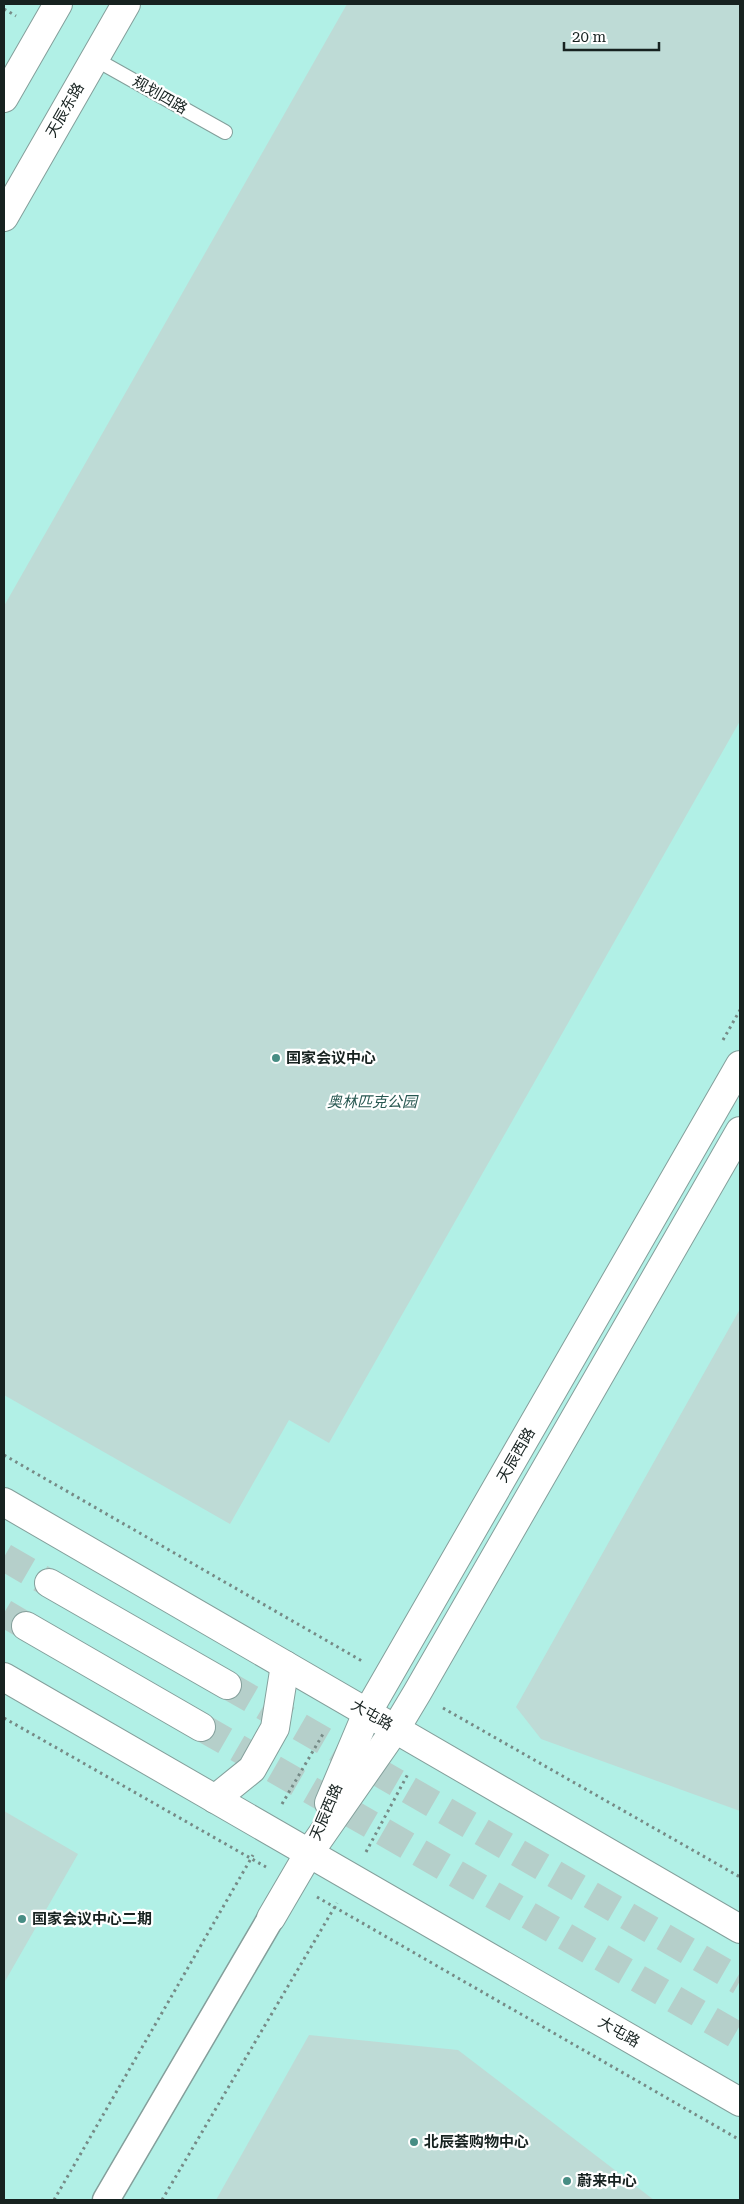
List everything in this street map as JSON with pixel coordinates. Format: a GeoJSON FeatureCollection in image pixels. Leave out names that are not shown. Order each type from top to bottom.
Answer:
{"type":"FeatureCollection","features":[{"type":"Feature","properties":{"kind":"street"},"geometry":{"type":"LineString","coordinates":[[4,98],[58,4]]}},
{"type":"Feature","properties":{"kind":"street","name":"天辰东路"},"geometry":{"type":"LineString","coordinates":[[4,217],[126,4]]}},
{"type":"Feature","properties":{"kind":"street","name":"天辰西路"},"geometry":{"type":"LineString","coordinates":[[106,2200],[308,1853],[367,1713],[740,1065]]}},
{"type":"Feature","properties":{"kind":"street","name":"天辰西路"},"geometry":{"type":"LineString","coordinates":[[308,1853],[396,1728],[740,1131]]}},
{"type":"Feature","properties":{"kind":"street","name":"大屯路"},"geometry":{"type":"LineString","coordinates":[[4,1502],[740,1929]]}},
{"type":"Feature","properties":{"kind":"street"},"geometry":{"type":"LineString","coordinates":[[49,1583],[227,1685]]}},
{"type":"Feature","properties":{"kind":"street"},"geometry":{"type":"LineString","coordinates":[[26,1626],[201,1727]]}},
{"type":"Feature","properties":{"kind":"street"},"geometry":{"type":"LineString","coordinates":[[216,1799],[252,1769],[275,1728],[285,1665]]}},
{"type":"Feature","properties":{"kind":"street","name":"大屯路"},"geometry":{"type":"LineString","coordinates":[[4,1677],[740,2102]]}},
{"type":"Feature","properties":{"kind":"lane","name":"规划四路"},"geometry":{"type":"LineString","coordinates":[[95,59],[225,132]]}},
{"type":"Feature","properties":{"kind":"path"},"geometry":{"type":"LineString","coordinates":[[4,1718],[740,2140]]}},
{"type":"Feature","properties":{"kind":"path"},"geometry":{"type":"LineString","coordinates":[[54,2200],[227,1901]]}},
{"type":"Feature","properties":{"kind":"path"},"geometry":{"type":"LineString","coordinates":[[162,2200],[312,1946]]}},
{"type":"Feature","properties":{"kind":"green space","name":"奥林匹克公园"},"geometry":{"type":"Polygon","coordinates":[[[4,4],[740,4],[740,2200],[4,2200],[4,4]]]}},
{"type":"Feature","properties":{"kind":"building","name":"国家会议中心"},"geometry":{"type":"Polygon","coordinates":[[[347,4],[740,4],[740,721],[329,1443],[289,1420],[230,1524],[4,1395],[4,606],[347,4]]]}},
{"type":"Feature","properties":{"kind":"building"},"geometry":{"type":"Polygon","coordinates":[[[740,1309],[740,1811],[541,1739],[516,1707],[740,1309]]]}},
{"type":"Feature","properties":{"kind":"building","name":"国家会议中心二期"},"geometry":{"type":"Polygon","coordinates":[[[4,1811],[78,1854],[4,1983],[4,1811]]]}},
{"type":"Feature","properties":{"kind":"building","name":"北辰荟购物中心"},"geometry":{"type":"Polygon","coordinates":[[[309,2035],[458,2050],[654,2200],[216,2200],[309,2035]]]}},
{"type":"Feature","properties":{"kind":"tunnel"},"geometry":{"type":"LineString","coordinates":[[4,1557],[49,1583]]}},
{"type":"Feature","properties":{"kind":"tunnel"},"geometry":{"type":"LineString","coordinates":[[4,1613],[26,1626]]}},
{"type":"Feature","properties":{"kind":"tunnel"},"geometry":{"type":"LineString","coordinates":[[227,1685],[740,1981]]}},
{"type":"Feature","properties":{"kind":"tunnel"},"geometry":{"type":"LineString","coordinates":[[201,1727],[740,2037]]}},
{"type":"Feature","properties":{"kind":"place","name":"国家会议中心"},"geometry":{"type":"Point","coordinates":[276,1058]}},
{"type":"Feature","properties":{"kind":"place","name":"国家会议中心二期"},"geometry":{"type":"Point","coordinates":[22,1919]}},
{"type":"Feature","properties":{"kind":"place","name":"北辰荟购物中心"},"geometry":{"type":"Point","coordinates":[414,2142]}},
{"type":"Feature","properties":{"kind":"place","name":"蔚来中心"},"geometry":{"type":"Point","coordinates":[567,2181]}}]}
